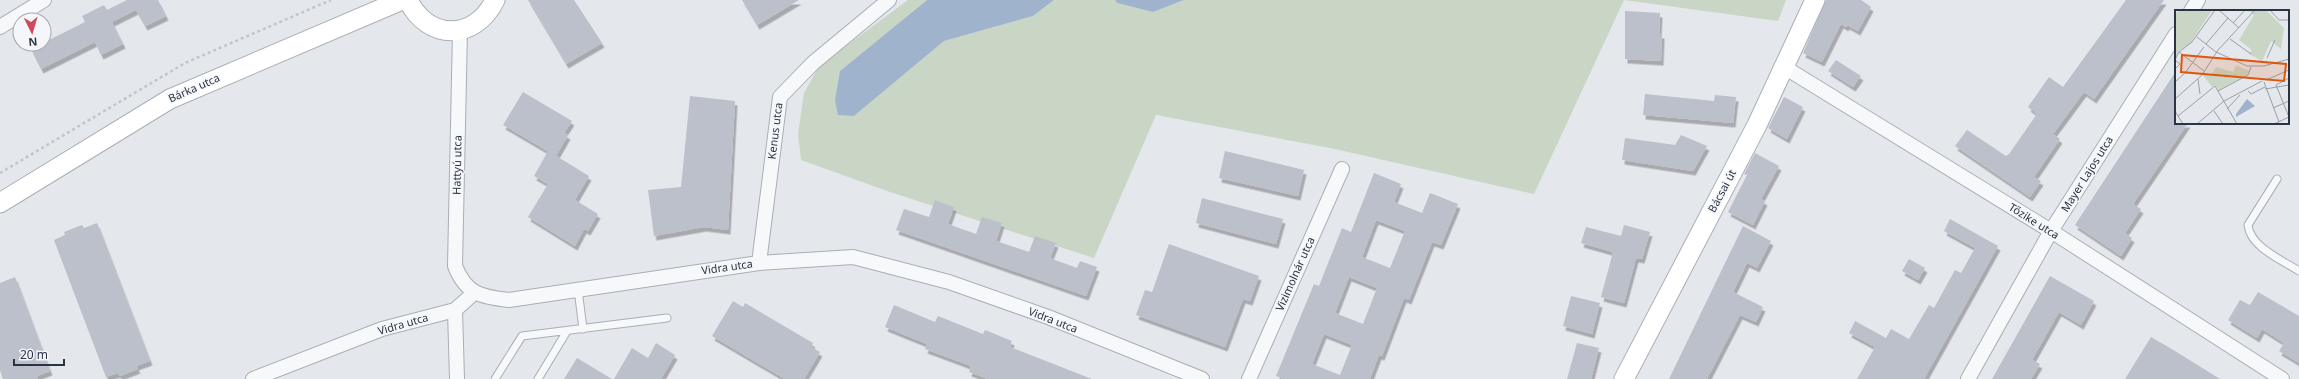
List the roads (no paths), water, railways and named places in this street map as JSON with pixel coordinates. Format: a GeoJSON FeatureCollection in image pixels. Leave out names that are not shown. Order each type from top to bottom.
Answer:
{"type":"FeatureCollection","features":[{"type":"Feature","properties":{"kind":"street"},"geometry":{"type":"LineString","coordinates":[[0,27],[44,0]]}},
{"type":"Feature","properties":{"kind":"street","name":"Bárka utca"},"geometry":{"type":"LineString","coordinates":[[0,203],[170,98],[402,0]]}},
{"type":"Feature","properties":{"kind":"street"},"geometry":{"type":"LineString","coordinates":[[408,0],[414,12],[424,23],[438,29],[460,31],[480,22],[490,11],[495,0]]}},
{"type":"Feature","properties":{"kind":"street","name":"Kenus utca"},"geometry":{"type":"LineString","coordinates":[[759,263],[780,98],[813,63],[889,0]]}},
{"type":"Feature","properties":{"kind":"street","name":"Bácsai út"},"geometry":{"type":"LineString","coordinates":[[1624,379],[1757,125],[1816,0]]}},
{"type":"Feature","properties":{"kind":"street"},"geometry":{"type":"LineString","coordinates":[[2192,10],[2198,0]]}},
{"type":"Feature","properties":{"kind":"street","name":"Hattyú utca"},"geometry":{"type":"LineString","coordinates":[[460,31],[455,266],[460,280],[474,293]]}},
{"type":"Feature","properties":{"kind":"street","name":"Mayer Lajos utca"},"geometry":{"type":"LineString","coordinates":[[1968,379],[2051,231],[2175,36]]}},
{"type":"Feature","properties":{"kind":"street","name":"Tőzike utca"},"geometry":{"type":"LineString","coordinates":[[1784,67],[2051,231],[2282,379]]}},
{"type":"Feature","properties":{"kind":"street","name":"Vizimolnár utca"},"geometry":{"type":"LineString","coordinates":[[1249,379],[1342,169]]}},
{"type":"Feature","properties":{"kind":"street","name":"Vidra utca"},"geometry":{"type":"LineString","coordinates":[[253,379],[382,329],[455,310],[474,293],[487,298],[509,300],[759,263],[853,257],[949,282],[1048,317],[1202,379]]}},
{"type":"Feature","properties":{"kind":"street"},"geometry":{"type":"LineString","coordinates":[[455,310],[457,379]]}},
{"type":"Feature","properties":{"kind":"lane"},"geometry":{"type":"LineString","coordinates":[[2277,179],[2248,225],[2248,233],[2252,239],[2270,253],[2299,271]]}},
{"type":"Feature","properties":{"kind":"lane"},"geometry":{"type":"LineString","coordinates":[[578,289],[584,329]]}},
{"type":"Feature","properties":{"kind":"lane"},"geometry":{"type":"LineString","coordinates":[[495,379],[522,336],[667,318]]}},
{"type":"Feature","properties":{"kind":"lane"},"geometry":{"type":"LineString","coordinates":[[538,379],[568,330]]}},
{"type":"Feature","properties":{"kind":"water"},"geometry":{"type":"Polygon","coordinates":[[[927,0],[1054,0],[1033,16],[944,41],[854,116],[838,115],[835,100],[840,71],[927,0]]]}},
{"type":"Feature","properties":{"kind":"water"},"geometry":{"type":"Polygon","coordinates":[[[1115,0],[1184,0],[1153,12],[1117,3],[1115,0]]]}}]}
